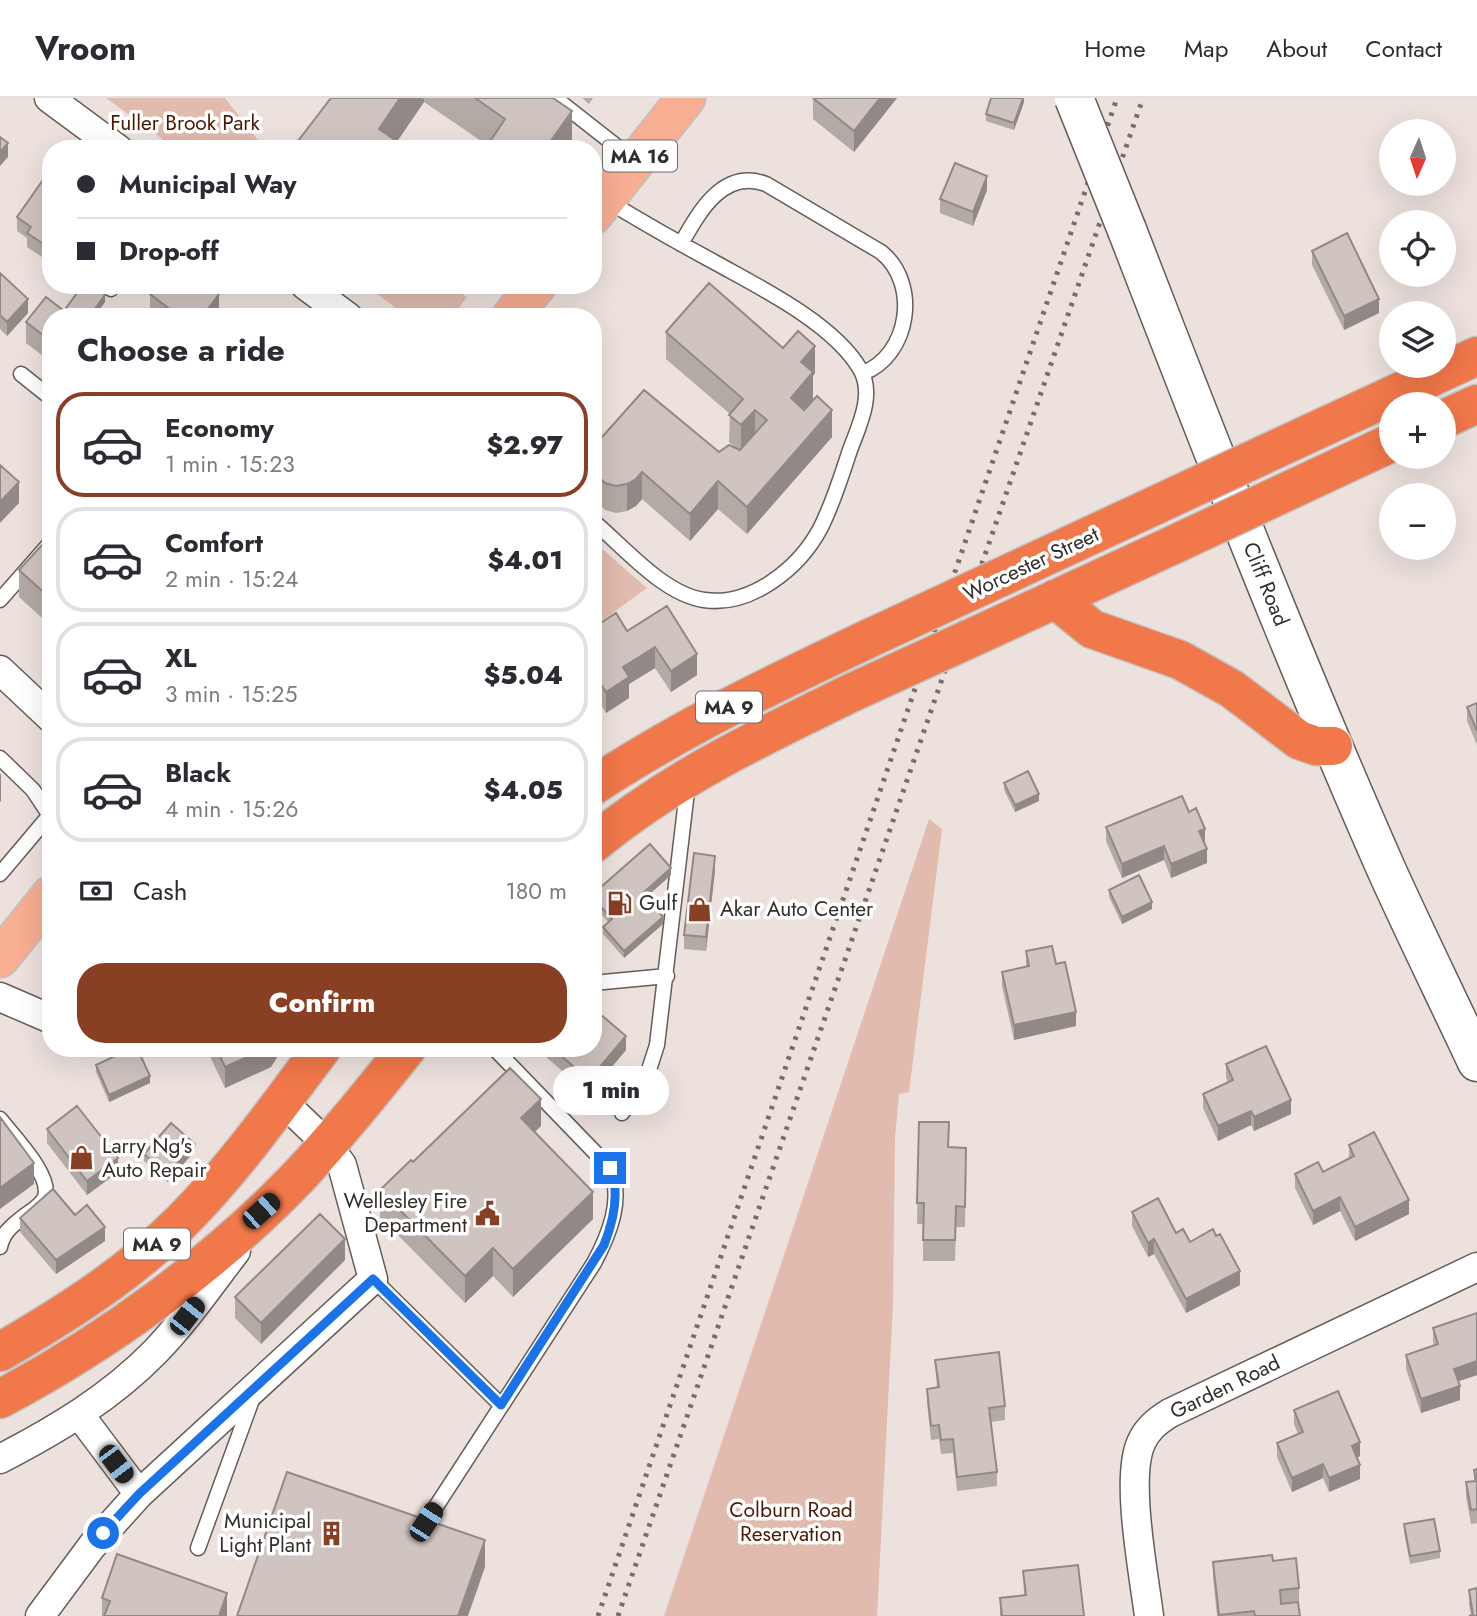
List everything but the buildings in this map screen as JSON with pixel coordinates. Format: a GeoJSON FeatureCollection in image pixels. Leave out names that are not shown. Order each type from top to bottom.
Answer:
{"type":"FeatureCollection","features":[{"type":"Feature","properties":{"kind":"highway","name":"Worcester Street"},"geometry":{"type":"LineString","coordinates":[[602,780],[705,719],[870,638],[1477,356]]}},
{"type":"Feature","properties":{"kind":"highway"},"geometry":{"type":"LineString","coordinates":[[1456,414],[1477,404]]}},
{"type":"Feature","properties":{"kind":"highway","name":"Worcester Street"},"geometry":{"type":"LineString","coordinates":[[602,837],[689,776],[736,750],[853,692],[1379,449]]}},
{"type":"Feature","properties":{"kind":"highway"},"geometry":{"type":"LineString","coordinates":[[1055,599],[1092,629],[1180,660],[1225,685],[1299,740],[1316,746],[1333,746]]}},
{"type":"Feature","properties":{"kind":"highway","name":"MA 9"},"geometry":{"type":"LineString","coordinates":[[0,1352],[93,1292],[159,1242],[215,1185],[315,1057]]}},
{"type":"Feature","properties":{"kind":"highway","name":"MA 9"},"geometry":{"type":"LineString","coordinates":[[0,1399],[75,1355],[155,1300],[228,1242],[273,1201],[327,1144],[400,1057]]}},
{"type":"Feature","properties":{"kind":"main road","name":"MA 16"},"geometry":{"type":"LineString","coordinates":[[602,203],[686,98]]}},
{"type":"Feature","properties":{"kind":"main road"},"geometry":{"type":"LineString","coordinates":[[518,308],[530,294]]}},
{"type":"Feature","properties":{"kind":"main road"},"geometry":{"type":"LineString","coordinates":[[0,958],[42,906]]}},
{"type":"Feature","properties":{"kind":"street"},"geometry":{"type":"LineString","coordinates":[[49,98],[106,140]]}},
{"type":"Feature","properties":{"kind":"street","name":"Cliff Road"},"geometry":{"type":"LineString","coordinates":[[1074,98],[1250,545],[1333,746],[1426,957],[1477,1062]]}},
{"type":"Feature","properties":{"kind":"street"},"geometry":{"type":"LineString","coordinates":[[317,294],[336,308]]}},
{"type":"Feature","properties":{"kind":"street"},"geometry":{"type":"LineString","coordinates":[[0,670],[42,710]]}},
{"type":"Feature","properties":{"kind":"street"},"geometry":{"type":"LineString","coordinates":[[0,997],[42,1015]]}},
{"type":"Feature","properties":{"kind":"street"},"geometry":{"type":"LineString","coordinates":[[40,1616],[92,1546],[139,1494],[373,1279],[342,1165],[327,1144],[282,1101]]}},
{"type":"Feature","properties":{"kind":"street"},"geometry":{"type":"LineString","coordinates":[[0,1459],[79,1414],[128,1377],[170,1335],[273,1201]]}},
{"type":"Feature","properties":{"kind":"street","name":"Garden Road"},"geometry":{"type":"LineString","coordinates":[[1149,1616],[1134,1482],[1140,1444],[1152,1426],[1170,1413],[1477,1267]]}},
{"type":"Feature","properties":{"kind":"street"},"geometry":{"type":"LineString","coordinates":[[79,1414],[139,1494]]}},
{"type":"Feature","properties":{"kind":"lane"},"geometry":{"type":"LineString","coordinates":[[555,98],[636,161]]}},
{"type":"Feature","properties":{"kind":"lane"},"geometry":{"type":"LineString","coordinates":[[681,244],[706,204],[730,183],[744,179],[766,184],[881,252],[897,267],[901,277],[905,295],[903,322],[888,355],[863,373]]}},
{"type":"Feature","properties":{"kind":"lane"},"geometry":{"type":"LineString","coordinates":[[602,208],[681,244],[802,314],[846,350],[863,373],[866,397],[862,417],[832,501],[811,543],[794,563],[759,589],[733,598],[708,600],[673,589],[602,529]]}},
{"type":"Feature","properties":{"kind":"lane"},"geometry":{"type":"LineString","coordinates":[[21,374],[42,391]]}},
{"type":"Feature","properties":{"kind":"lane"},"geometry":{"type":"LineString","coordinates":[[0,600],[42,552]]}},
{"type":"Feature","properties":{"kind":"lane"},"geometry":{"type":"LineString","coordinates":[[0,758],[33,790],[42,804]]}},
{"type":"Feature","properties":{"kind":"lane"},"geometry":{"type":"LineString","coordinates":[[622,1113],[640,1089],[654,1058],[667,976],[689,776]]}},
{"type":"Feature","properties":{"kind":"lane"},"geometry":{"type":"LineString","coordinates":[[0,874],[42,825]]}},
{"type":"Feature","properties":{"kind":"lane"},"geometry":{"type":"LineString","coordinates":[[602,983],[667,976]]}},
{"type":"Feature","properties":{"kind":"lane"},"geometry":{"type":"LineString","coordinates":[[426,1522],[594,1262],[611,1228],[615,1189],[610,1168],[503,1057]]}},
{"type":"Feature","properties":{"kind":"lane"},"geometry":{"type":"LineString","coordinates":[[0,1119],[42,1174],[46,1189],[44,1199],[9,1229],[0,1247]]}},
{"type":"Feature","properties":{"kind":"lane"},"geometry":{"type":"LineString","coordinates":[[373,1279],[501,1405]]}},
{"type":"Feature","properties":{"kind":"lane"},"geometry":{"type":"LineString","coordinates":[[198,1548],[257,1386]]}},
{"type":"Feature","properties":{"kind":"green space","name":"Fuller Brook Park"},"geometry":{"type":"Polygon","coordinates":[[[106,98],[225,98],[258,140],[164,140],[106,98]]]}},
{"type":"Feature","properties":{"kind":"green space"},"geometry":{"type":"Polygon","coordinates":[[[377,294],[462,294],[467,297],[459,308],[396,308],[377,294]]]}},
{"type":"Feature","properties":{"kind":"green space"},"geometry":{"type":"Polygon","coordinates":[[[602,549],[647,588],[602,620],[602,549]]]}},
{"type":"Feature","properties":{"kind":"green space","name":"Colburn Road Reservation"},"geometry":{"type":"Polygon","coordinates":[[[929,819],[942,829],[909,1092],[899,1094],[895,1137],[893,1305],[877,1616],[664,1616],[929,819]]]}},
{"type":"Feature","properties":{"kind":"railway"},"geometry":{"type":"LineString","coordinates":[[598,1616],[1117,98]]}},
{"type":"Feature","properties":{"kind":"railway"},"geometry":{"type":"LineString","coordinates":[[618,1616],[1143,98]]}},
{"type":"Feature","properties":{"kind":"place","name":"Gulf"},"geometry":{"type":"Point","coordinates":[619,903]}},
{"type":"Feature","properties":{"kind":"place","name":"Akar Auto Center"},"geometry":{"type":"Point","coordinates":[700,909]}},
{"type":"Feature","properties":{"kind":"place","name":"Larry Ng's Auto Repair"},"geometry":{"type":"Point","coordinates":[82,1158]}},
{"type":"Feature","properties":{"kind":"place","name":"Wellesley Fire Department"},"geometry":{"type":"Point","coordinates":[487,1213]}},
{"type":"Feature","properties":{"kind":"place","name":"Municipal Light Plant"},"geometry":{"type":"Point","coordinates":[331,1533]}},
{"type":"Feature","properties":{"kind":"route"},"geometry":{"type":"LineString","coordinates":[[103,1533],[139,1494],[373,1279],[501,1405],[604,1245],[611,1228],[615,1189],[610,1168]]}}]}
